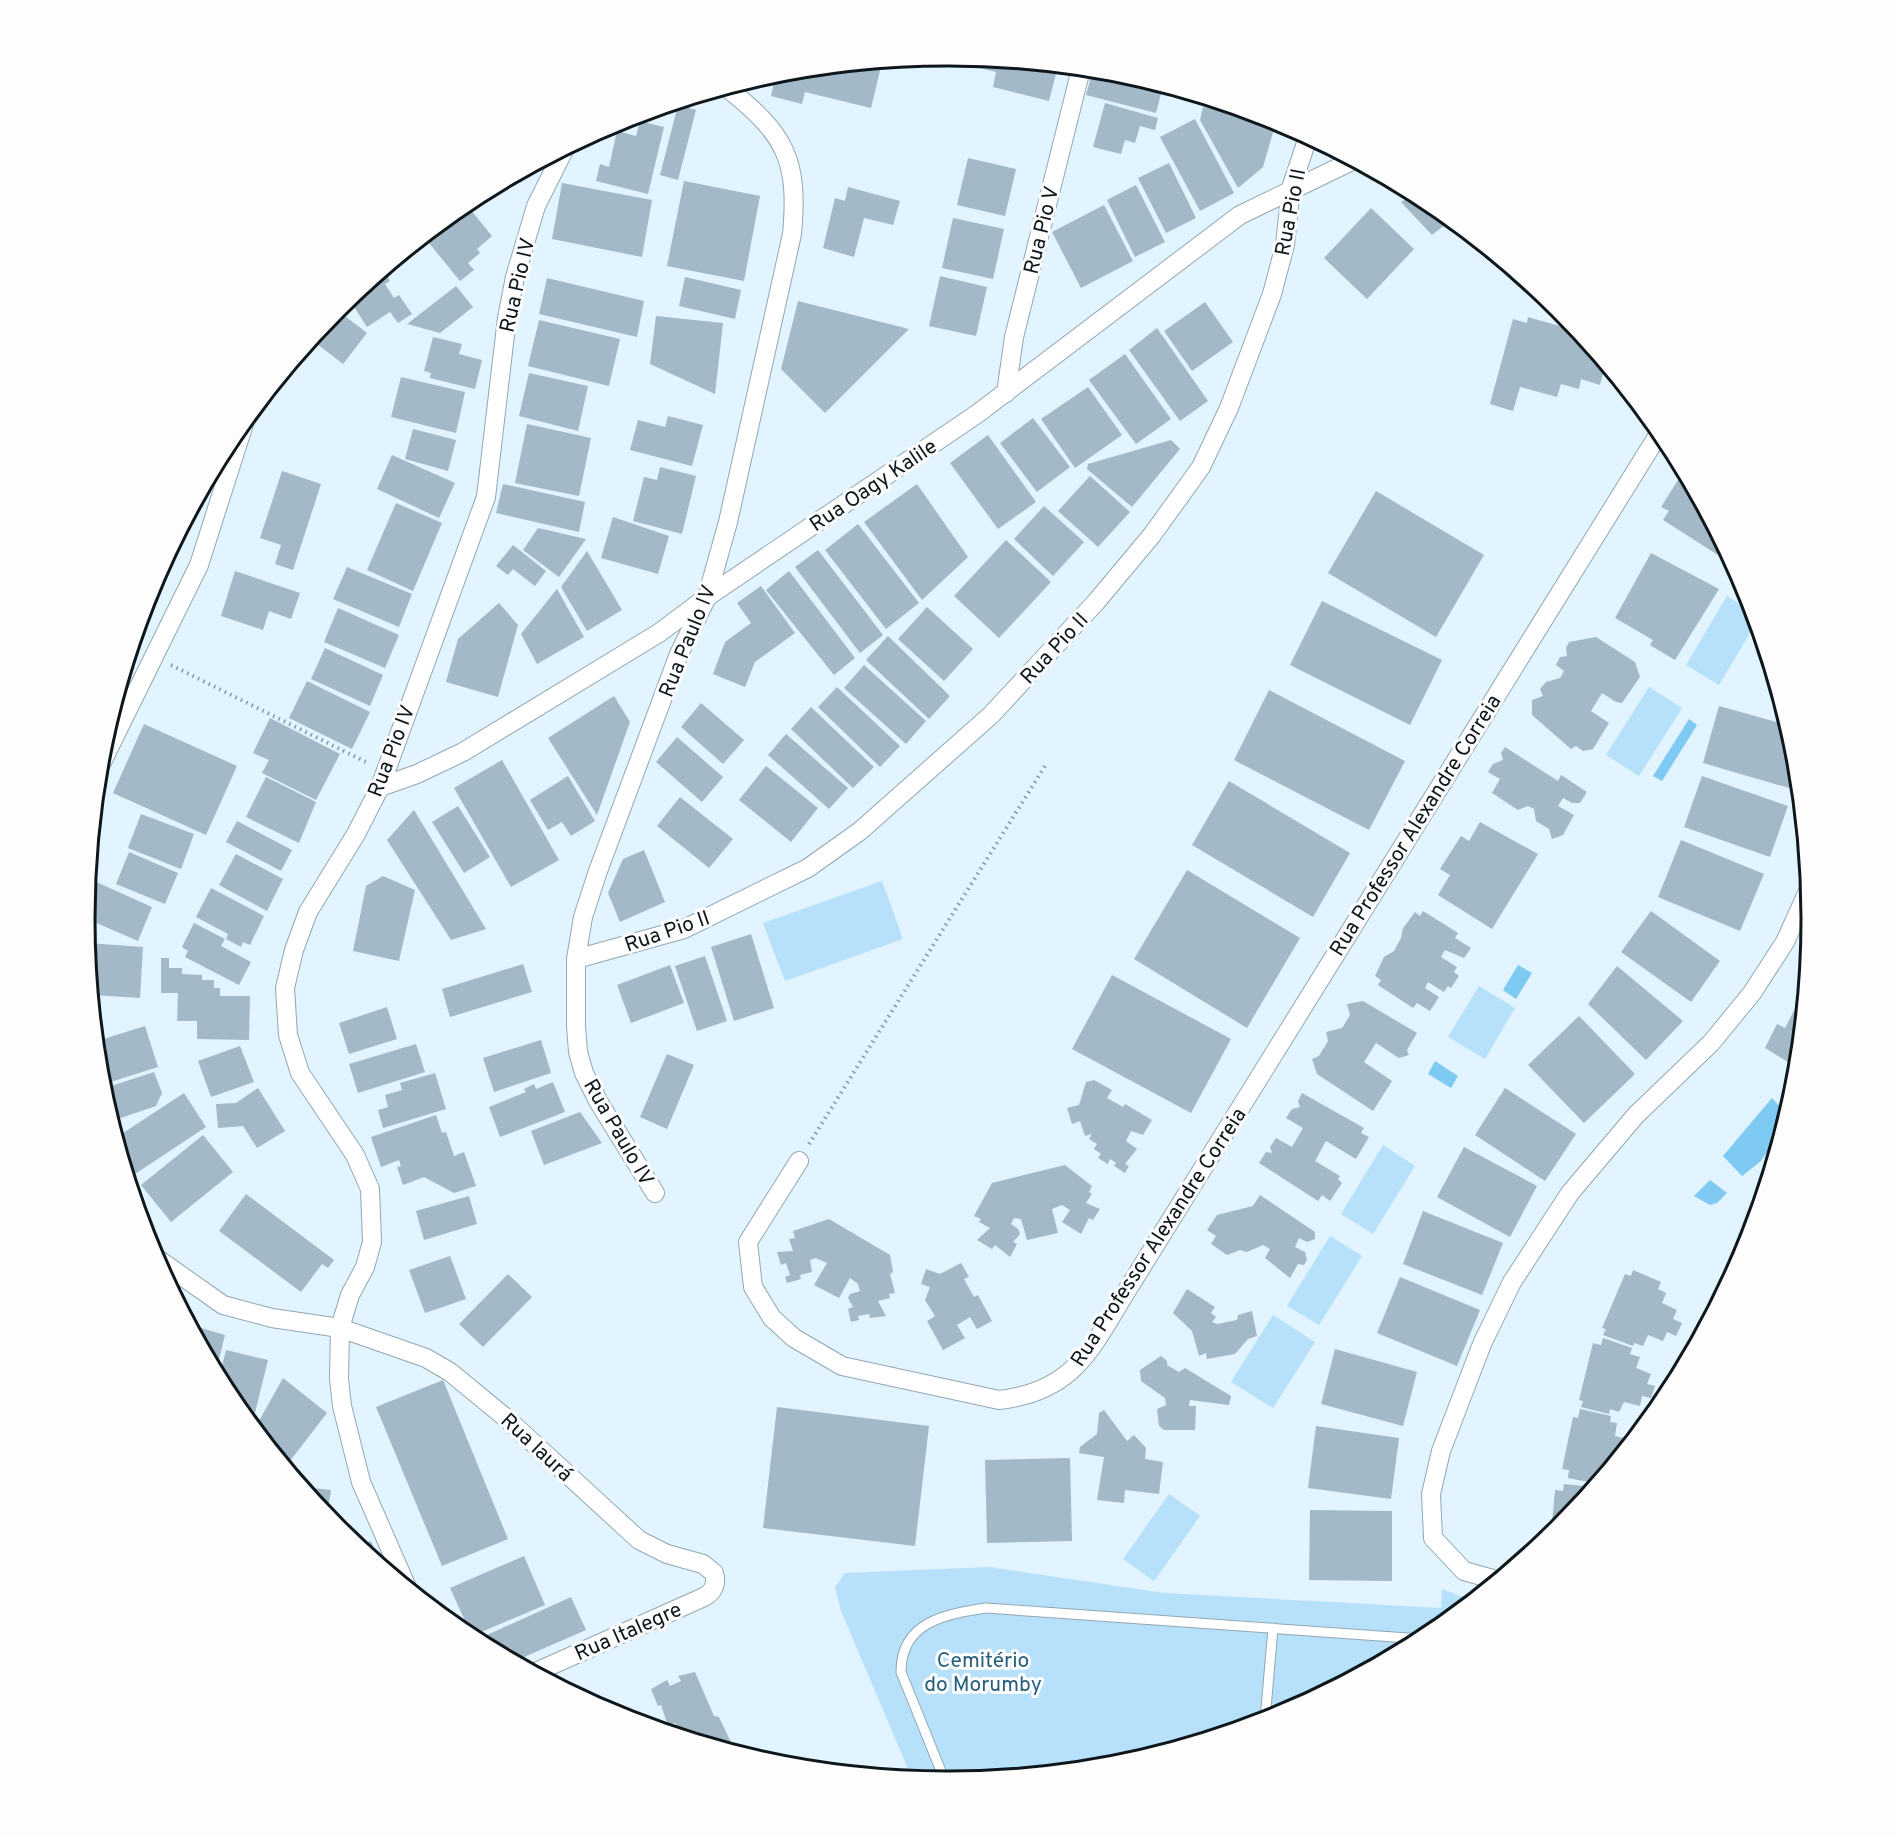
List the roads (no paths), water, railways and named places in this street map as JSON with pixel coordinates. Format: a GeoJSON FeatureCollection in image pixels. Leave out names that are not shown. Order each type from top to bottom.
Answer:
{"type":"FeatureCollection","features":[{"type":"Feature","properties":{"kind":"street","name":"Rua Pio V"},"geometry":{"type":"LineString","coordinates":[[1005,393],[1014,337],[1079,76]]}},
{"type":"Feature","properties":{"kind":"street","name":"Rua Paulo IV"},"geometry":{"type":"LineString","coordinates":[[655,1193],[598,1101],[584,1073],[578,1052],[576,1026],[576,959],[582,918],[598,871],[679,654],[707,597],[728,522],[792,234],[795,201],[789,158],[776,134],[734,93]]}},
{"type":"Feature","properties":{"kind":"street","name":"Rua Pio II"},"geometry":{"type":"LineString","coordinates":[[576,959],[684,929],[808,868],[860,831],[991,714],[1045,660],[1152,535],[1201,467],[1233,398],[1272,294],[1285,244],[1291,188],[1305,145]]}},
{"type":"Feature","properties":{"kind":"street","name":"Rua Pio IV"},"geometry":{"type":"LineString","coordinates":[[399,1570],[372,1509],[356,1465],[341,1397],[340,1328],[350,1295],[365,1267],[372,1242],[370,1189],[355,1155],[300,1073],[288,1035],[285,988],[294,950],[308,912],[356,834],[383,779],[486,497],[507,318],[515,277],[536,206],[559,160]]}},
{"type":"Feature","properties":{"kind":"street","name":"Rua Oagy Kalile"},"geometry":{"type":"LineString","coordinates":[[383,779],[417,774],[463,752],[658,633],[1005,393],[1240,215],[1291,188],[1344,164]]}},
{"type":"Feature","properties":{"kind":"street","name":"Rua Professor Alexandre Correia"},"geometry":{"type":"LineString","coordinates":[[799,1161],[748,1242],[753,1287],[772,1318],[794,1338],[842,1366],[999,1400],[1025,1397],[1047,1388],[1079,1365],[1654,441]]}},
{"type":"Feature","properties":{"kind":"street"},"geometry":{"type":"LineString","coordinates":[[117,733],[199,565],[236,451]]}},
{"type":"Feature","properties":{"kind":"street"},"geometry":{"type":"LineString","coordinates":[[1487,1578],[1464,1572],[1434,1538],[1431,1494],[1441,1451],[1482,1344],[1512,1282],[1570,1193],[1636,1115],[1711,1042],[1752,993],[1785,942],[1801,907]]}},
{"type":"Feature","properties":{"kind":"street"},"geometry":{"type":"LineString","coordinates":[[170,1268],[223,1305],[272,1318],[340,1328]]}},
{"type":"Feature","properties":{"kind":"street","name":"Rua Iaurá"},"geometry":{"type":"LineString","coordinates":[[340,1328],[426,1358],[450,1372],[506,1418],[624,1528],[652,1547],[709,1568],[714,1573],[715,1585]]}},
{"type":"Feature","properties":{"kind":"street","name":"Rua Italegre"},"geometry":{"type":"LineString","coordinates":[[544,1669],[704,1597],[715,1585]]}},
{"type":"Feature","properties":{"kind":"lane"},"geometry":{"type":"LineString","coordinates":[[941,1771],[901,1672],[905,1652],[915,1632],[938,1617],[986,1608],[1405,1638]]}},
{"type":"Feature","properties":{"kind":"lane"},"geometry":{"type":"LineString","coordinates":[[1266,1709],[1273,1628]]}},
{"type":"Feature","properties":{"kind":"park label","name":"Cemitério do Morumby"},"geometry":{"type":"Point","coordinates":[983,1672]}}]}
